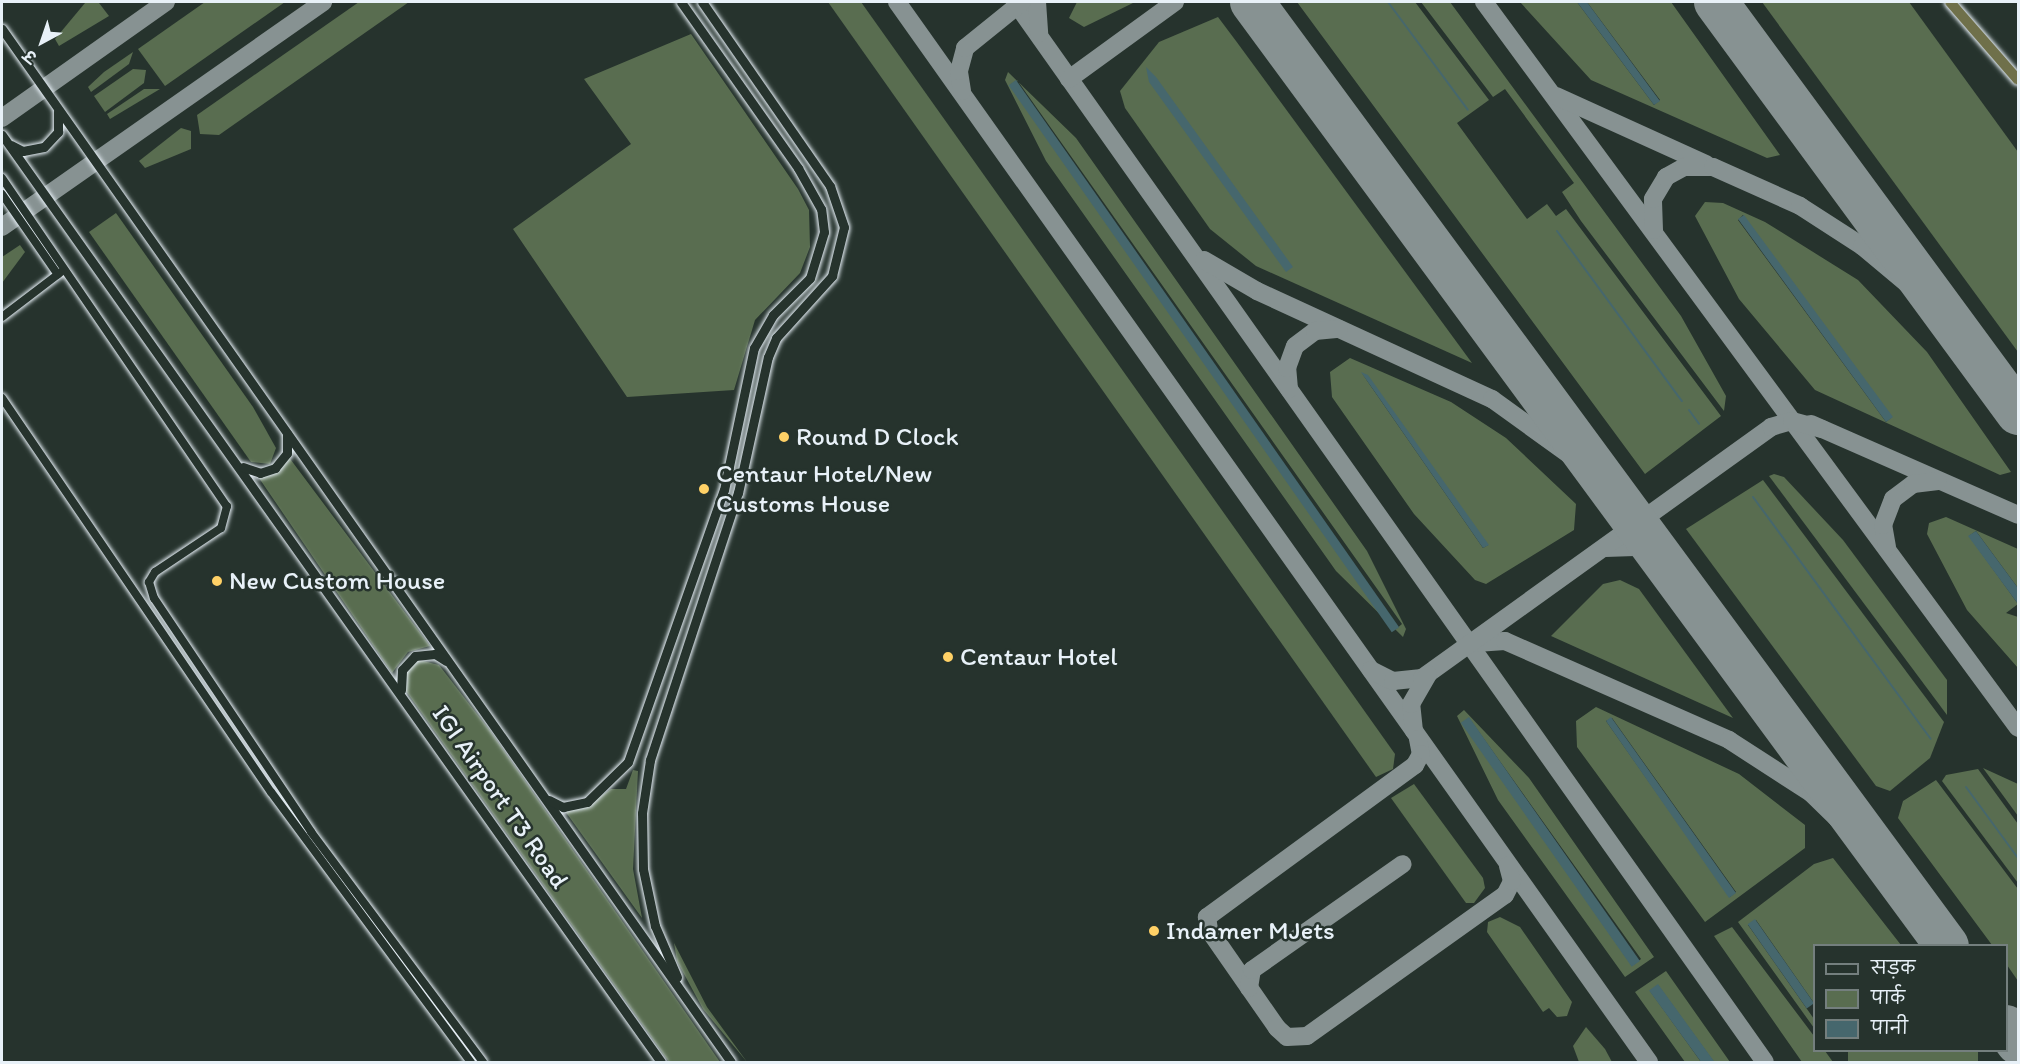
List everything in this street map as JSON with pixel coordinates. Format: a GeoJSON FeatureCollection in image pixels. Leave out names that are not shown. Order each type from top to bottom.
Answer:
{"type":"FeatureCollection","features":[{"type":"Feature","properties":{"kind":"highway"},"geometry":{"type":"LineString","coordinates":[[1950,2],[2019,80]]}},
{"type":"Feature","properties":{"kind":"main road"},"geometry":{"type":"LineString","coordinates":[[542,795],[563,807],[578,806],[618,777],[628,762],[724,490],[754,348],[773,315],[810,278],[824,232],[821,209],[798,168],[681,2]]}},
{"type":"Feature","properties":{"kind":"main road"},"geometry":{"type":"LineString","coordinates":[[690,1004],[666,954],[649,898],[642,837],[647,777],[738,493],[768,357],[776,338],[832,276],[844,227],[830,186],[702,2]]}},
{"type":"Feature","properties":{"kind":"main road"},"geometry":{"type":"LineString","coordinates":[[2,29],[729,1061]]}},
{"type":"Feature","properties":{"kind":"main road"},"geometry":{"type":"LineString","coordinates":[[4,138],[23,151],[44,147],[58,132],[58,109]]}},
{"type":"Feature","properties":{"kind":"main road","name":"IGI Airport T3 Road"},"geometry":{"type":"LineString","coordinates":[[4,138],[237,460],[661,1062]]}},
{"type":"Feature","properties":{"kind":"main road"},"geometry":{"type":"LineString","coordinates":[[237,460],[251,471],[274,468],[287,453],[283,427]]}},
{"type":"Feature","properties":{"kind":"main road"},"geometry":{"type":"LineString","coordinates":[[404,698],[399,679],[416,656],[435,654],[451,665]]}},
{"type":"Feature","properties":{"kind":"street"},"geometry":{"type":"LineString","coordinates":[[2,178],[62,273]]}},
{"type":"Feature","properties":{"kind":"street"},"geometry":{"type":"LineString","coordinates":[[2,194],[62,273],[227,506],[221,528],[155,572],[149,582],[154,598],[311,832],[483,1062]]}},
{"type":"Feature","properties":{"kind":"street"},"geometry":{"type":"LineString","coordinates":[[2,317],[62,273]]}},
{"type":"Feature","properties":{"kind":"street"},"geometry":{"type":"LineString","coordinates":[[2,398],[271,792],[471,1062]]}},
{"type":"Feature","properties":{"kind":"green space"},"geometry":{"type":"Polygon","coordinates":[[[205,2],[285,2],[165,86],[138,49],[205,2]]]}},
{"type":"Feature","properties":{"kind":"green space"},"geometry":{"type":"Polygon","coordinates":[[[359,2],[409,2],[219,135],[200,134],[197,115],[359,2]]]}},
{"type":"Feature","properties":{"kind":"green space"},"geometry":{"type":"Polygon","coordinates":[[[828,2],[861,2],[1395,754],[1393,769],[1376,777],[828,2]]]}},
{"type":"Feature","properties":{"kind":"green space"},"geometry":{"type":"Polygon","coordinates":[[[1077,2],[1135,2],[1084,27],[1069,18],[1077,2]]]}},
{"type":"Feature","properties":{"kind":"green space"},"geometry":{"type":"Polygon","coordinates":[[[1297,2],[1415,2],[1489,100],[1457,123],[1527,219],[1547,204],[1556,216],[1566,209],[1721,416],[1645,474],[1297,2]]]}},
{"type":"Feature","properties":{"kind":"green space"},"geometry":{"type":"Polygon","coordinates":[[[1421,2],[1450,2],[1681,316],[1726,396],[1724,411],[1581,221],[1562,192],[1574,183],[1505,89],[1493,97],[1421,2]]]}},
{"type":"Feature","properties":{"kind":"green space"},"geometry":{"type":"Polygon","coordinates":[[[1520,2],[1577,2],[1654,105],[1660,100],[1587,2],[1671,2],[1780,155],[1767,158],[1591,80],[1520,2]]]}},
{"type":"Feature","properties":{"kind":"green space"},"geometry":{"type":"Polygon","coordinates":[[[1762,2],[1909,2],[2018,152],[2018,352],[1762,2]]]}},
{"type":"Feature","properties":{"kind":"green space"},"geometry":{"type":"Polygon","coordinates":[[[85,3],[99,3],[109,16],[59,46],[55,39],[85,3]]]}},
{"type":"Feature","properties":{"kind":"green space"},"geometry":{"type":"Polygon","coordinates":[[[1218,17],[1472,363],[1256,266],[1210,229],[1125,108],[1120,91],[1159,42],[1218,17]]]}},
{"type":"Feature","properties":{"kind":"green space"},"geometry":{"type":"Polygon","coordinates":[[[691,34],[798,189],[809,210],[810,247],[800,273],[755,320],[734,390],[627,397],[513,229],[631,144],[584,79],[691,34]]]}},
{"type":"Feature","properties":{"kind":"green space"},"geometry":{"type":"Polygon","coordinates":[[[133,52],[129,64],[91,92],[88,87],[104,72],[133,52]]]}},
{"type":"Feature","properties":{"kind":"green space"},"geometry":{"type":"Polygon","coordinates":[[[133,69],[146,70],[144,83],[105,112],[94,96],[133,69]]]}},
{"type":"Feature","properties":{"kind":"green space"},"geometry":{"type":"Polygon","coordinates":[[[1008,72],[1017,80],[1010,85],[1393,627],[1336,571],[1046,161],[1005,80],[1008,72]]]}},
{"type":"Feature","properties":{"kind":"green space"},"geometry":{"type":"Polygon","coordinates":[[[1019,82],[1076,138],[1367,551],[1406,629],[1403,637],[1395,630],[1402,624],[1019,82]]]}},
{"type":"Feature","properties":{"kind":"green space"},"geometry":{"type":"Polygon","coordinates":[[[144,89],[160,89],[110,119],[107,114],[144,89]]]}},
{"type":"Feature","properties":{"kind":"green space"},"geometry":{"type":"Polygon","coordinates":[[[181,128],[191,131],[191,149],[145,168],[139,161],[181,128]]]}},
{"type":"Feature","properties":{"kind":"green space"},"geometry":{"type":"Polygon","coordinates":[[[1705,202],[1723,203],[1765,222],[1858,280],[1927,352],[2011,472],[2000,475],[1815,390],[1739,299],[1695,216],[1705,202]],[[1743,215],[1738,220],[1886,422],[1892,417],[1743,215]]]}},
{"type":"Feature","properties":{"kind":"green space"},"geometry":{"type":"Polygon","coordinates":[[[116,213],[253,407],[276,448],[270,464],[251,462],[89,232],[116,213]]]}},
{"type":"Feature","properties":{"kind":"green space"},"geometry":{"type":"Polygon","coordinates":[[[20,245],[25,252],[2,283],[2,257],[20,245]]]}},
{"type":"Feature","properties":{"kind":"green space"},"geometry":{"type":"Polygon","coordinates":[[[1350,358],[1451,402],[1506,438],[1576,504],[1574,530],[1486,584],[1475,580],[1414,514],[1332,397],[1330,372],[1350,358]],[[1361,372],[1483,548],[1488,545],[1361,372]]]}},
{"type":"Feature","properties":{"kind":"green space"},"geometry":{"type":"Polygon","coordinates":[[[288,456],[430,646],[408,652],[392,673],[259,478],[274,474],[288,456]]]}},
{"type":"Feature","properties":{"kind":"green space"},"geometry":{"type":"Polygon","coordinates":[[[1774,474],[1784,477],[1843,540],[1947,680],[1947,715],[1769,476],[1774,474]]]}},
{"type":"Feature","properties":{"kind":"green space"},"geometry":{"type":"Polygon","coordinates":[[[1763,480],[1944,722],[1930,758],[1890,791],[1876,786],[1686,529],[1763,480]]]}},
{"type":"Feature","properties":{"kind":"green space"},"geometry":{"type":"Polygon","coordinates":[[[1946,517],[2018,549],[2018,588],[1976,531],[1969,536],[2018,604],[2006,613],[2018,617],[2018,668],[1967,610],[1927,534],[1929,523],[1946,517]]]}},
{"type":"Feature","properties":{"kind":"green space"},"geometry":{"type":"Polygon","coordinates":[[[1620,580],[1639,589],[1733,718],[1551,636],[1603,584],[1620,580]]]}},
{"type":"Feature","properties":{"kind":"green space"},"geometry":{"type":"Polygon","coordinates":[[[419,660],[439,665],[491,732],[720,1062],[669,1062],[406,691],[407,670],[419,660]]]}},
{"type":"Feature","properties":{"kind":"green space"},"geometry":{"type":"Polygon","coordinates":[[[1596,707],[1739,774],[1805,825],[1805,848],[1705,922],[1577,747],[1576,721],[1596,707]],[[1612,718],[1606,721],[1730,897],[1736,892],[1612,718]]]}},
{"type":"Feature","properties":{"kind":"green space"},"geometry":{"type":"Polygon","coordinates":[[[1464,710],[1529,778],[1654,957],[1625,977],[1498,800],[1457,716],[1464,710]],[[1469,718],[1462,723],[1632,966],[1641,959],[1469,718]]]}},
{"type":"Feature","properties":{"kind":"green space"},"geometry":{"type":"Polygon","coordinates":[[[1983,768],[2018,784],[2018,816],[1983,768]]]}},
{"type":"Feature","properties":{"kind":"green space"},"geometry":{"type":"Polygon","coordinates":[[[1978,769],[2018,824],[2018,883],[1942,781],[1946,775],[1978,769]]]}},
{"type":"Feature","properties":{"kind":"green space"},"geometry":{"type":"Polygon","coordinates":[[[633,770],[638,771],[633,869],[642,918],[565,811],[584,808],[611,789],[626,789],[633,770]]]}},
{"type":"Feature","properties":{"kind":"green space"},"geometry":{"type":"Polygon","coordinates":[[[1936,780],[2018,889],[2018,981],[2008,966],[2008,944],[1991,944],[1898,818],[1903,801],[1936,780]]]}},
{"type":"Feature","properties":{"kind":"green space"},"geometry":{"type":"Polygon","coordinates":[[[1414,784],[1483,878],[1485,888],[1474,903],[1466,903],[1391,798],[1414,784]]]}},
{"type":"Feature","properties":{"kind":"green space"},"geometry":{"type":"Polygon","coordinates":[[[1833,858],[1900,944],[1813,944],[1813,1002],[1756,920],[1748,925],[1813,1018],[1813,1027],[1738,922],[1814,864],[1833,858]]]}},
{"type":"Feature","properties":{"kind":"green space"},"geometry":{"type":"Polygon","coordinates":[[[1500,917],[1520,927],[1572,1002],[1567,1016],[1557,1017],[1549,1008],[1543,1012],[1487,932],[1488,922],[1500,917]]]}},
{"type":"Feature","properties":{"kind":"green space"},"geometry":{"type":"Polygon","coordinates":[[[1732,927],[1813,1035],[1813,1052],[1826,1052],[1833,1062],[1802,1062],[1714,936],[1732,927]]]}},
{"type":"Feature","properties":{"kind":"green space"},"geometry":{"type":"Polygon","coordinates":[[[674,943],[707,1007],[747,1062],[703,1009],[677,961],[674,943]]]}},
{"type":"Feature","properties":{"kind":"green space"},"geometry":{"type":"Polygon","coordinates":[[[1666,971],[1730,1062],[1714,1062],[1658,985],[1650,991],[1701,1062],[1685,1062],[1635,992],[1666,971]]]}},
{"type":"Feature","properties":{"kind":"green space"},"geometry":{"type":"Polygon","coordinates":[[[1586,1027],[1605,1049],[1612,1062],[1579,1062],[1573,1046],[1586,1027]]]}},
{"type":"Feature","properties":{"kind":"green space"},"geometry":{"type":"Polygon","coordinates":[[[1848,1052],[1978,1052],[1978,1062],[1848,1062],[1848,1052]]]}},
{"type":"Feature","properties":{"kind":"water"},"geometry":{"type":"Polygon","coordinates":[[[1577,2],[1587,2],[1660,101],[1654,105],[1577,2]]]}},
{"type":"Feature","properties":{"kind":"water"},"geometry":{"type":"Polygon","coordinates":[[[1146,67],[1156,77],[1293,267],[1286,272],[1149,82],[1146,67]]]}},
{"type":"Feature","properties":{"kind":"water"},"geometry":{"type":"Polygon","coordinates":[[[1016,80],[1399,627],[1392,632],[1009,85],[1016,80]]]}},
{"type":"Feature","properties":{"kind":"water"},"geometry":{"type":"Polygon","coordinates":[[[1744,215],[1893,417],[1886,422],[1738,219],[1744,215]]]}},
{"type":"Feature","properties":{"kind":"water"},"geometry":{"type":"Polygon","coordinates":[[[1361,372],[1368,375],[1489,545],[1483,548],[1361,372]]]}},
{"type":"Feature","properties":{"kind":"water"},"geometry":{"type":"Polygon","coordinates":[[[1976,531],[2018,588],[2018,604],[1968,536],[1976,531]]]}},
{"type":"Feature","properties":{"kind":"water"},"geometry":{"type":"Polygon","coordinates":[[[1469,717],[1640,961],[1632,967],[1461,723],[1469,717]]]}},
{"type":"Feature","properties":{"kind":"water"},"geometry":{"type":"Polygon","coordinates":[[[1611,717],[1736,893],[1729,898],[1606,721],[1611,717]]]}},
{"type":"Feature","properties":{"kind":"water"},"geometry":{"type":"Polygon","coordinates":[[[1755,919],[1813,1004],[1807,1009],[1748,924],[1755,919]]]}},
{"type":"Feature","properties":{"kind":"water"},"geometry":{"type":"Polygon","coordinates":[[[1658,984],[1714,1062],[1701,1062],[1649,990],[1658,984]]]}},
{"type":"Feature","properties":{"kind":"waterway"},"geometry":{"type":"LineString","coordinates":[[1388,2],[1468,110]]}},
{"type":"Feature","properties":{"kind":"waterway"},"geometry":{"type":"LineString","coordinates":[[1557,231],[1682,401]]}},
{"type":"Feature","properties":{"kind":"waterway"},"geometry":{"type":"LineString","coordinates":[[1689,410],[1699,424]]}},
{"type":"Feature","properties":{"kind":"waterway"},"geometry":{"type":"LineString","coordinates":[[1753,497],[1931,739]]}},
{"type":"Feature","properties":{"kind":"waterway"},"geometry":{"type":"LineString","coordinates":[[1966,787],[2018,858]]}},
{"type":"Feature","properties":{"kind":"taxiway"},"geometry":{"type":"LineString","coordinates":[[2,118],[166,2]]}},
{"type":"Feature","properties":{"kind":"taxiway"},"geometry":{"type":"LineString","coordinates":[[2,227],[323,2]]}},
{"type":"Feature","properties":{"kind":"taxiway"},"geometry":{"type":"LineString","coordinates":[[897,2],[1649,1062]]}},
{"type":"Feature","properties":{"kind":"taxiway"},"geometry":{"type":"LineString","coordinates":[[1015,2],[1765,1062]]}},
{"type":"Feature","properties":{"kind":"taxiway"},"geometry":{"type":"LineString","coordinates":[[962,91],[959,71],[965,48],[1022,2]]}},
{"type":"Feature","properties":{"kind":"taxiway"},"geometry":{"type":"LineString","coordinates":[[1037,2],[1039,33]]}},
{"type":"Feature","properties":{"kind":"taxiway"},"geometry":{"type":"LineString","coordinates":[[1069,79],[1175,2]]}},
{"type":"Feature","properties":{"kind":"taxiway"},"geometry":{"type":"LineString","coordinates":[[1484,2],[2018,728]]}},
{"type":"Feature","properties":{"kind":"taxiway"},"geometry":{"type":"LineString","coordinates":[[1556,96],[1706,164]]}},
{"type":"Feature","properties":{"kind":"taxiway"},"geometry":{"type":"LineString","coordinates":[[1654,230],[1653,199],[1666,177],[1684,167],[1713,167],[1800,206],[1862,246],[1923,297],[1982,363]]}},
{"type":"Feature","properties":{"kind":"taxiway"},"geometry":{"type":"LineString","coordinates":[[1204,260],[1257,291],[1492,399],[1571,456],[1646,538]]}},
{"type":"Feature","properties":{"kind":"taxiway"},"geometry":{"type":"LineString","coordinates":[[1289,389],[1287,368],[1295,346],[1315,331],[1339,329]]}},
{"type":"Feature","properties":{"kind":"taxiway"},"geometry":{"type":"LineString","coordinates":[[1371,670],[1393,681],[1422,678],[1771,427],[1792,421],[1822,429]]}},
{"type":"Feature","properties":{"kind":"taxiway"},"geometry":{"type":"LineString","coordinates":[[1811,424],[2018,515]]}},
{"type":"Feature","properties":{"kind":"taxiway"},"geometry":{"type":"LineString","coordinates":[[1887,547],[1883,525],[1893,499],[1913,484],[1938,481]]}},
{"type":"Feature","properties":{"kind":"taxiway"},"geometry":{"type":"LineString","coordinates":[[1605,548],[1642,547],[1666,564]]}},
{"type":"Feature","properties":{"kind":"taxiway"},"geometry":{"type":"LineString","coordinates":[[1476,643],[1505,641],[1729,740],[1811,793],[1897,877]]}},
{"type":"Feature","properties":{"kind":"taxiway"},"geometry":{"type":"LineString","coordinates":[[1414,731],[1411,704],[1428,675]]}},
{"type":"Feature","properties":{"kind":"taxiway"},"geometry":{"type":"LineString","coordinates":[[1418,739],[1421,754],[1415,765],[1207,917],[1209,930],[1277,1028],[1287,1037],[1307,1036],[1505,895],[1512,881],[1508,866]]}},
{"type":"Feature","properties":{"kind":"taxiway"},"geometry":{"type":"LineString","coordinates":[[1249,988],[1252,970],[1403,864]]}},
{"type":"Feature","properties":{"kind":"runway"},"geometry":{"type":"LineString","coordinates":[[1252,2],[1946,944]]}},
{"type":"Feature","properties":{"kind":"runway"},"geometry":{"type":"LineString","coordinates":[[1716,2],[2018,413]]}},
{"type":"Feature","properties":{"kind":"runway"},"geometry":{"type":"LineString","coordinates":[[2008,1030],[2018,1043]]}},
{"type":"Feature","properties":{"kind":"place","name":"Round D Clock"},"geometry":{"type":"Point","coordinates":[784,437]}},
{"type":"Feature","properties":{"kind":"place","name":"Centaur Hotel/New Customs House"},"geometry":{"type":"Point","coordinates":[704,489]}},
{"type":"Feature","properties":{"kind":"place","name":"New Custom House"},"geometry":{"type":"Point","coordinates":[217,581]}},
{"type":"Feature","properties":{"kind":"place","name":"Centaur Hotel"},"geometry":{"type":"Point","coordinates":[948,657]}},
{"type":"Feature","properties":{"kind":"place","name":"Indamer MJets"},"geometry":{"type":"Point","coordinates":[1154,931]}}]}
